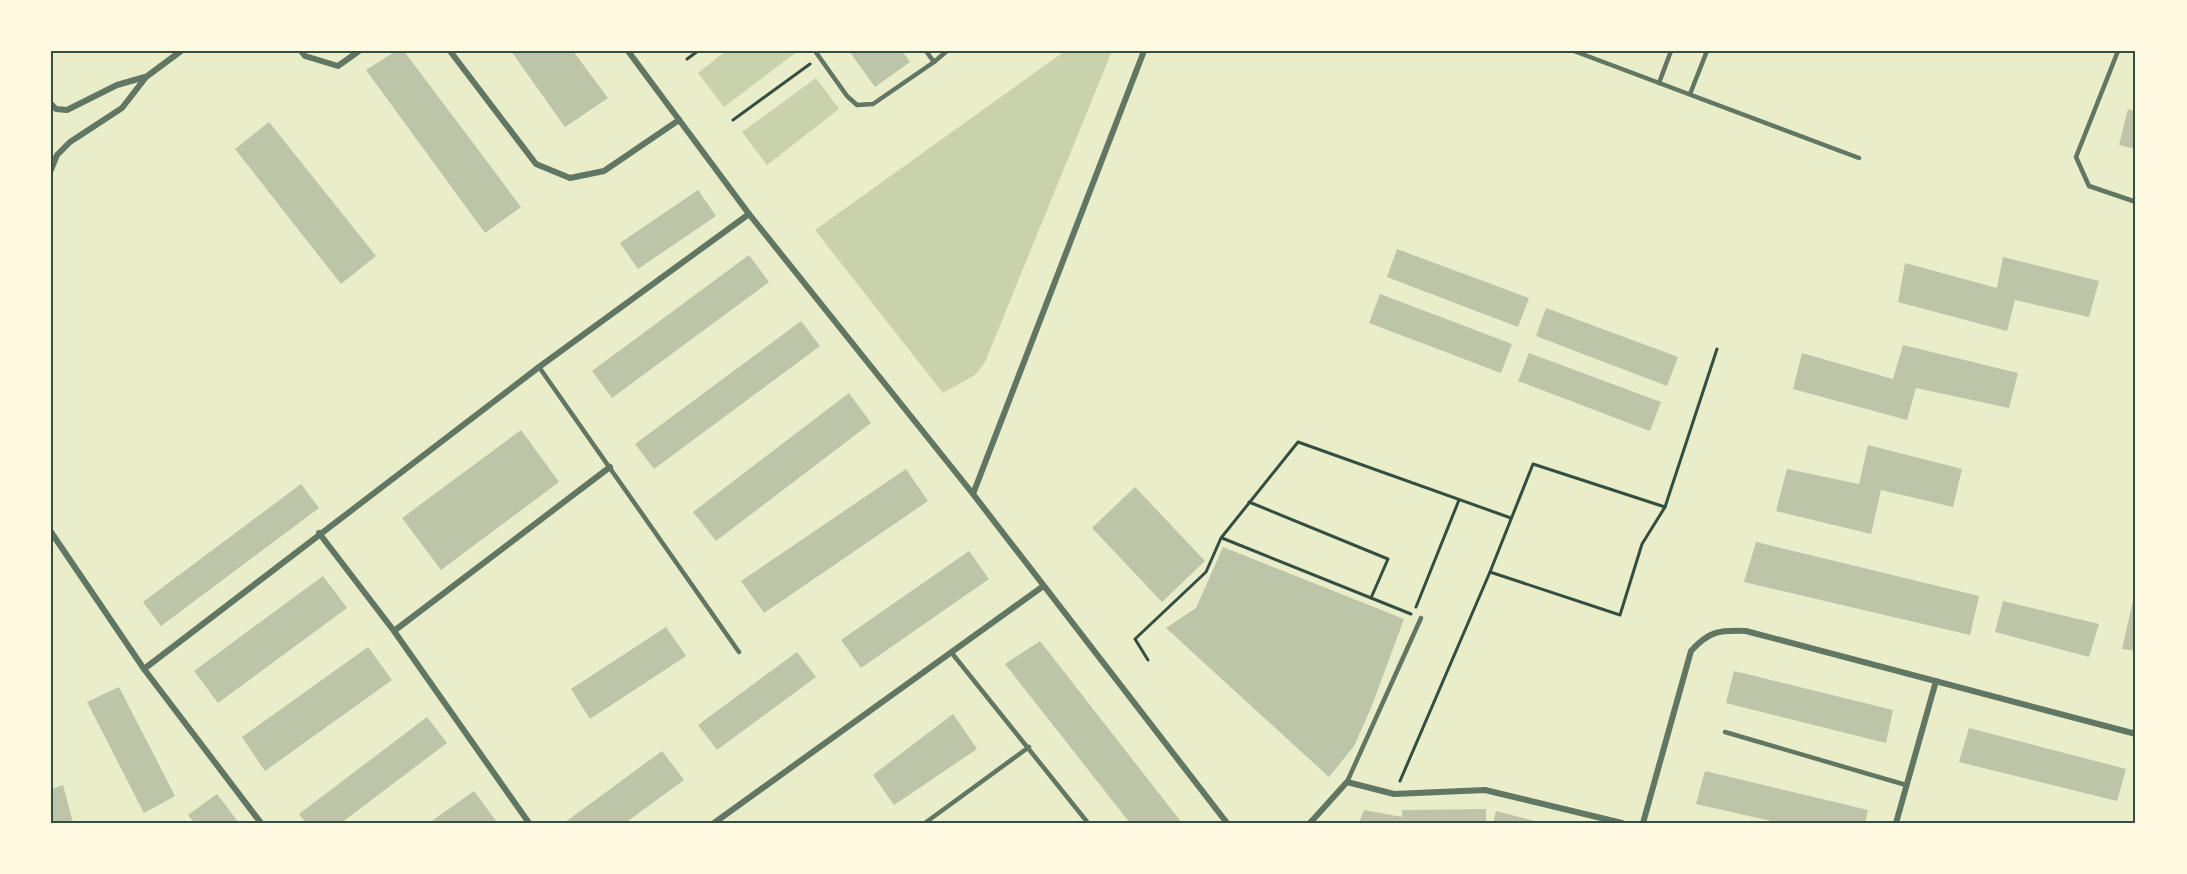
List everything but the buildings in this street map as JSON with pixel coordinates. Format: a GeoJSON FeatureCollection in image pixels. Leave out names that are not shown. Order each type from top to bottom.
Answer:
{"type":"FeatureCollection","features":[{"type":"Feature","properties":{"kind":"street"},"geometry":{"type":"LineString","coordinates":[[51,170],[57,155],[70,142],[122,108],[146,77],[181,51]]}},
{"type":"Feature","properties":{"kind":"street"},"geometry":{"type":"LineString","coordinates":[[301,51],[305,56],[338,66],[359,51]]}},
{"type":"Feature","properties":{"kind":"street"},"geometry":{"type":"LineString","coordinates":[[450,51],[536,164],[570,178],[604,171],[679,120]]}},
{"type":"Feature","properties":{"kind":"street"},"geometry":{"type":"LineString","coordinates":[[628,51],[749,214],[973,494],[1227,823]]}},
{"type":"Feature","properties":{"kind":"street"},"geometry":{"type":"LineString","coordinates":[[973,494],[1144,51]]}},
{"type":"Feature","properties":{"kind":"street"},"geometry":{"type":"LineString","coordinates":[[51,104],[56,109],[67,110],[117,85],[146,77]]}},
{"type":"Feature","properties":{"kind":"street"},"geometry":{"type":"LineString","coordinates":[[144,669],[539,367],[749,214]]}},
{"type":"Feature","properties":{"kind":"street"},"geometry":{"type":"LineString","coordinates":[[394,631],[610,467]]}},
{"type":"Feature","properties":{"kind":"street"},"geometry":{"type":"LineString","coordinates":[[51,532],[144,669],[261,823]]}},
{"type":"Feature","properties":{"kind":"street"},"geometry":{"type":"LineString","coordinates":[[319,533],[394,631],[529,823]]}},
{"type":"Feature","properties":{"kind":"street"},"geometry":{"type":"LineString","coordinates":[[714,823],[1042,586]]}},
{"type":"Feature","properties":{"kind":"street"},"geometry":{"type":"LineString","coordinates":[[1643,823],[1691,651],[1704,636],[1723,630],[1746,631],[2136,734]]}},
{"type":"Feature","properties":{"kind":"street"},"geometry":{"type":"LineString","coordinates":[[1896,823],[1936,681]]}},
{"type":"Feature","properties":{"kind":"street"},"geometry":{"type":"LineString","coordinates":[[1310,823],[1347,782],[1394,794],[1485,790],[1622,823]]}},
{"type":"Feature","properties":{"kind":"lane"},"geometry":{"type":"LineString","coordinates":[[815,51],[847,96],[857,105],[873,104],[947,51]]}},
{"type":"Feature","properties":{"kind":"lane"},"geometry":{"type":"LineString","coordinates":[[926,51],[934,62]]}},
{"type":"Feature","properties":{"kind":"lane"},"geometry":{"type":"LineString","coordinates":[[1574,51],[1859,158]]}},
{"type":"Feature","properties":{"kind":"lane"},"geometry":{"type":"LineString","coordinates":[[1659,83],[1671,51]]}},
{"type":"Feature","properties":{"kind":"lane"},"geometry":{"type":"LineString","coordinates":[[1690,94],[1707,51]]}},
{"type":"Feature","properties":{"kind":"lane"},"geometry":{"type":"LineString","coordinates":[[2118,51],[2076,157],[2089,186],[2136,202]]}},
{"type":"Feature","properties":{"kind":"lane"},"geometry":{"type":"LineString","coordinates":[[539,367],[739,652]]}},
{"type":"Feature","properties":{"kind":"lane"},"geometry":{"type":"LineString","coordinates":[[1347,782],[1421,618]]}},
{"type":"Feature","properties":{"kind":"lane"},"geometry":{"type":"LineString","coordinates":[[951,652],[1088,823]]}},
{"type":"Feature","properties":{"kind":"lane"},"geometry":{"type":"LineString","coordinates":[[1725,732],[1906,785]]}},
{"type":"Feature","properties":{"kind":"lane"},"geometry":{"type":"LineString","coordinates":[[925,823],[1029,747]]}},
{"type":"Feature","properties":{"kind":"path"},"geometry":{"type":"LineString","coordinates":[[687,59],[698,51]]}},
{"type":"Feature","properties":{"kind":"path"},"geometry":{"type":"LineString","coordinates":[[733,120],[819,57]]}},
{"type":"Feature","properties":{"kind":"path"},"geometry":{"type":"LineString","coordinates":[[1490,572],[1620,615],[1642,544],[1665,507],[1717,350]]}},
{"type":"Feature","properties":{"kind":"path"},"geometry":{"type":"LineString","coordinates":[[1148,660],[1135,639],[1206,572],[1221,538],[1298,442],[1512,518]]}},
{"type":"Feature","properties":{"kind":"path"},"geometry":{"type":"LineString","coordinates":[[1394,794],[1490,572],[1533,464],[1665,507]]}},
{"type":"Feature","properties":{"kind":"path"},"geometry":{"type":"LineString","coordinates":[[1221,538],[1413,614],[1460,500]]}},
{"type":"Feature","properties":{"kind":"path"},"geometry":{"type":"LineString","coordinates":[[1249,502],[1388,559],[1371,598]]}},
{"type":"Feature","properties":{"kind":"green space"},"geometry":{"type":"Polygon","coordinates":[[[726,51],[798,51],[724,107],[698,73],[726,51]]]}},
{"type":"Feature","properties":{"kind":"green space"},"geometry":{"type":"Polygon","coordinates":[[[1065,51],[1112,51],[985,362],[975,375],[943,393],[815,230],[1065,51]]]}},
{"type":"Feature","properties":{"kind":"green space"},"geometry":{"type":"Polygon","coordinates":[[[816,78],[839,109],[767,165],[742,132],[816,78]]]}}]}
